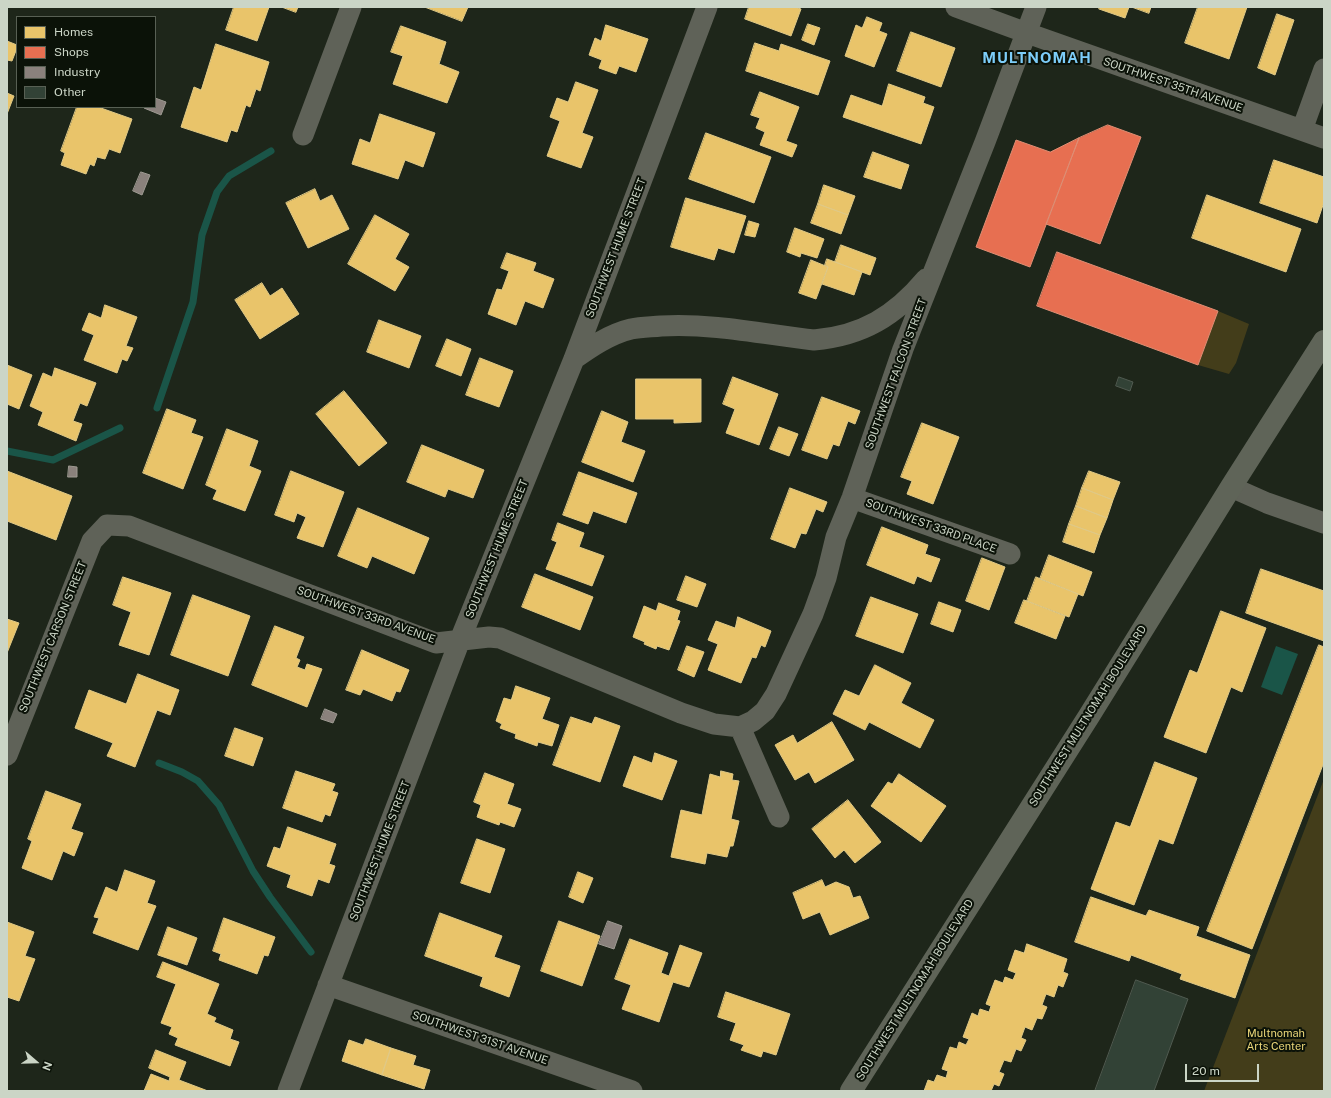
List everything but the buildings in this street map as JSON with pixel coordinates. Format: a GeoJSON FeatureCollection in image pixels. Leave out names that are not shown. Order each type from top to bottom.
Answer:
{"type":"FeatureCollection","features":[{"type":"Feature","properties":{"kind":"main road","name":"SOUTHWEST MULTNOMAH BOULEVARD"},"geometry":{"type":"LineString","coordinates":[[851,1091],[1089,716],[1231,487],[1324,341]]}},
{"type":"Feature","properties":{"kind":"street"},"geometry":{"type":"LineString","coordinates":[[303,135],[351,7]]}},
{"type":"Feature","properties":{"kind":"street","name":"SOUTHWEST HUME STREET"},"geometry":{"type":"LineString","coordinates":[[288,1091],[460,640],[574,359],[707,7]]}},
{"type":"Feature","properties":{"kind":"street","name":"SOUTHWEST 35TH AVENUE"},"geometry":{"type":"LineString","coordinates":[[956,7],[1324,138]]}},
{"type":"Feature","properties":{"kind":"street","name":"SOUTHWEST FALCON STREET"},"geometry":{"type":"LineString","coordinates":[[740,728],[753,721],[765,711],[776,694],[813,614],[826,578],[836,537],[852,498],[903,349],[1036,7]]}},
{"type":"Feature","properties":{"kind":"street"},"geometry":{"type":"LineString","coordinates":[[1302,130],[1324,68]]}},
{"type":"Feature","properties":{"kind":"street"},"geometry":{"type":"LineString","coordinates":[[574,359],[593,345],[615,335],[630,329],[648,327],[678,325],[707,327],[814,340],[847,335],[882,319],[900,307],[934,270]]}},
{"type":"Feature","properties":{"kind":"street"},"geometry":{"type":"LineString","coordinates":[[1231,487],[1267,503],[1324,523]]}},
{"type":"Feature","properties":{"kind":"street","name":"SOUTHWEST 33RD PLACE"},"geometry":{"type":"LineString","coordinates":[[852,498],[1010,554]]}},
{"type":"Feature","properties":{"kind":"street","name":"SOUTHWEST 33RD AVENUE"},"geometry":{"type":"LineString","coordinates":[[107,525],[129,526],[436,643],[489,637],[500,638],[681,713],[714,724],[740,728]]}},
{"type":"Feature","properties":{"kind":"street","name":"SOUTHWEST CARSON STREET"},"geometry":{"type":"LineString","coordinates":[[7,755],[92,541],[107,525]]}},
{"type":"Feature","properties":{"kind":"street"},"geometry":{"type":"LineString","coordinates":[[740,728],[779,817]]}},
{"type":"Feature","properties":{"kind":"street","name":"SOUTHWEST 31ST AVENUE"},"geometry":{"type":"LineString","coordinates":[[328,985],[632,1091]]}},
{"type":"Feature","properties":{"kind":"green space"},"geometry":{"type":"Polygon","coordinates":[[[1218,311],[1249,324],[1236,363],[1229,374],[1198,365],[1218,311]]]}},
{"type":"Feature","properties":{"kind":"green space","name":"Multnomah Arts Center"},"geometry":{"type":"Polygon","coordinates":[[[1324,779],[1324,1091],[1204,1091],[1324,779]]]}},
{"type":"Feature","properties":{"kind":"water"},"geometry":{"type":"Polygon","coordinates":[[[1276,646],[1298,654],[1282,695],[1261,687],[1276,646]]]}},
{"type":"Feature","properties":{"kind":"waterway"},"geometry":{"type":"LineString","coordinates":[[157,408],[193,302],[202,235],[217,192],[229,176],[271,151]]}},
{"type":"Feature","properties":{"kind":"waterway"},"geometry":{"type":"LineString","coordinates":[[7,451],[53,460],[120,428]]}},
{"type":"Feature","properties":{"kind":"waterway"},"geometry":{"type":"LineString","coordinates":[[159,763],[182,772],[198,781],[219,805],[253,871],[270,897],[311,952]]}},
{"type":"Feature","properties":{"kind":"district","name":"MULTNOMAH"},"geometry":{"type":"Point","coordinates":[1037,58]}}]}
